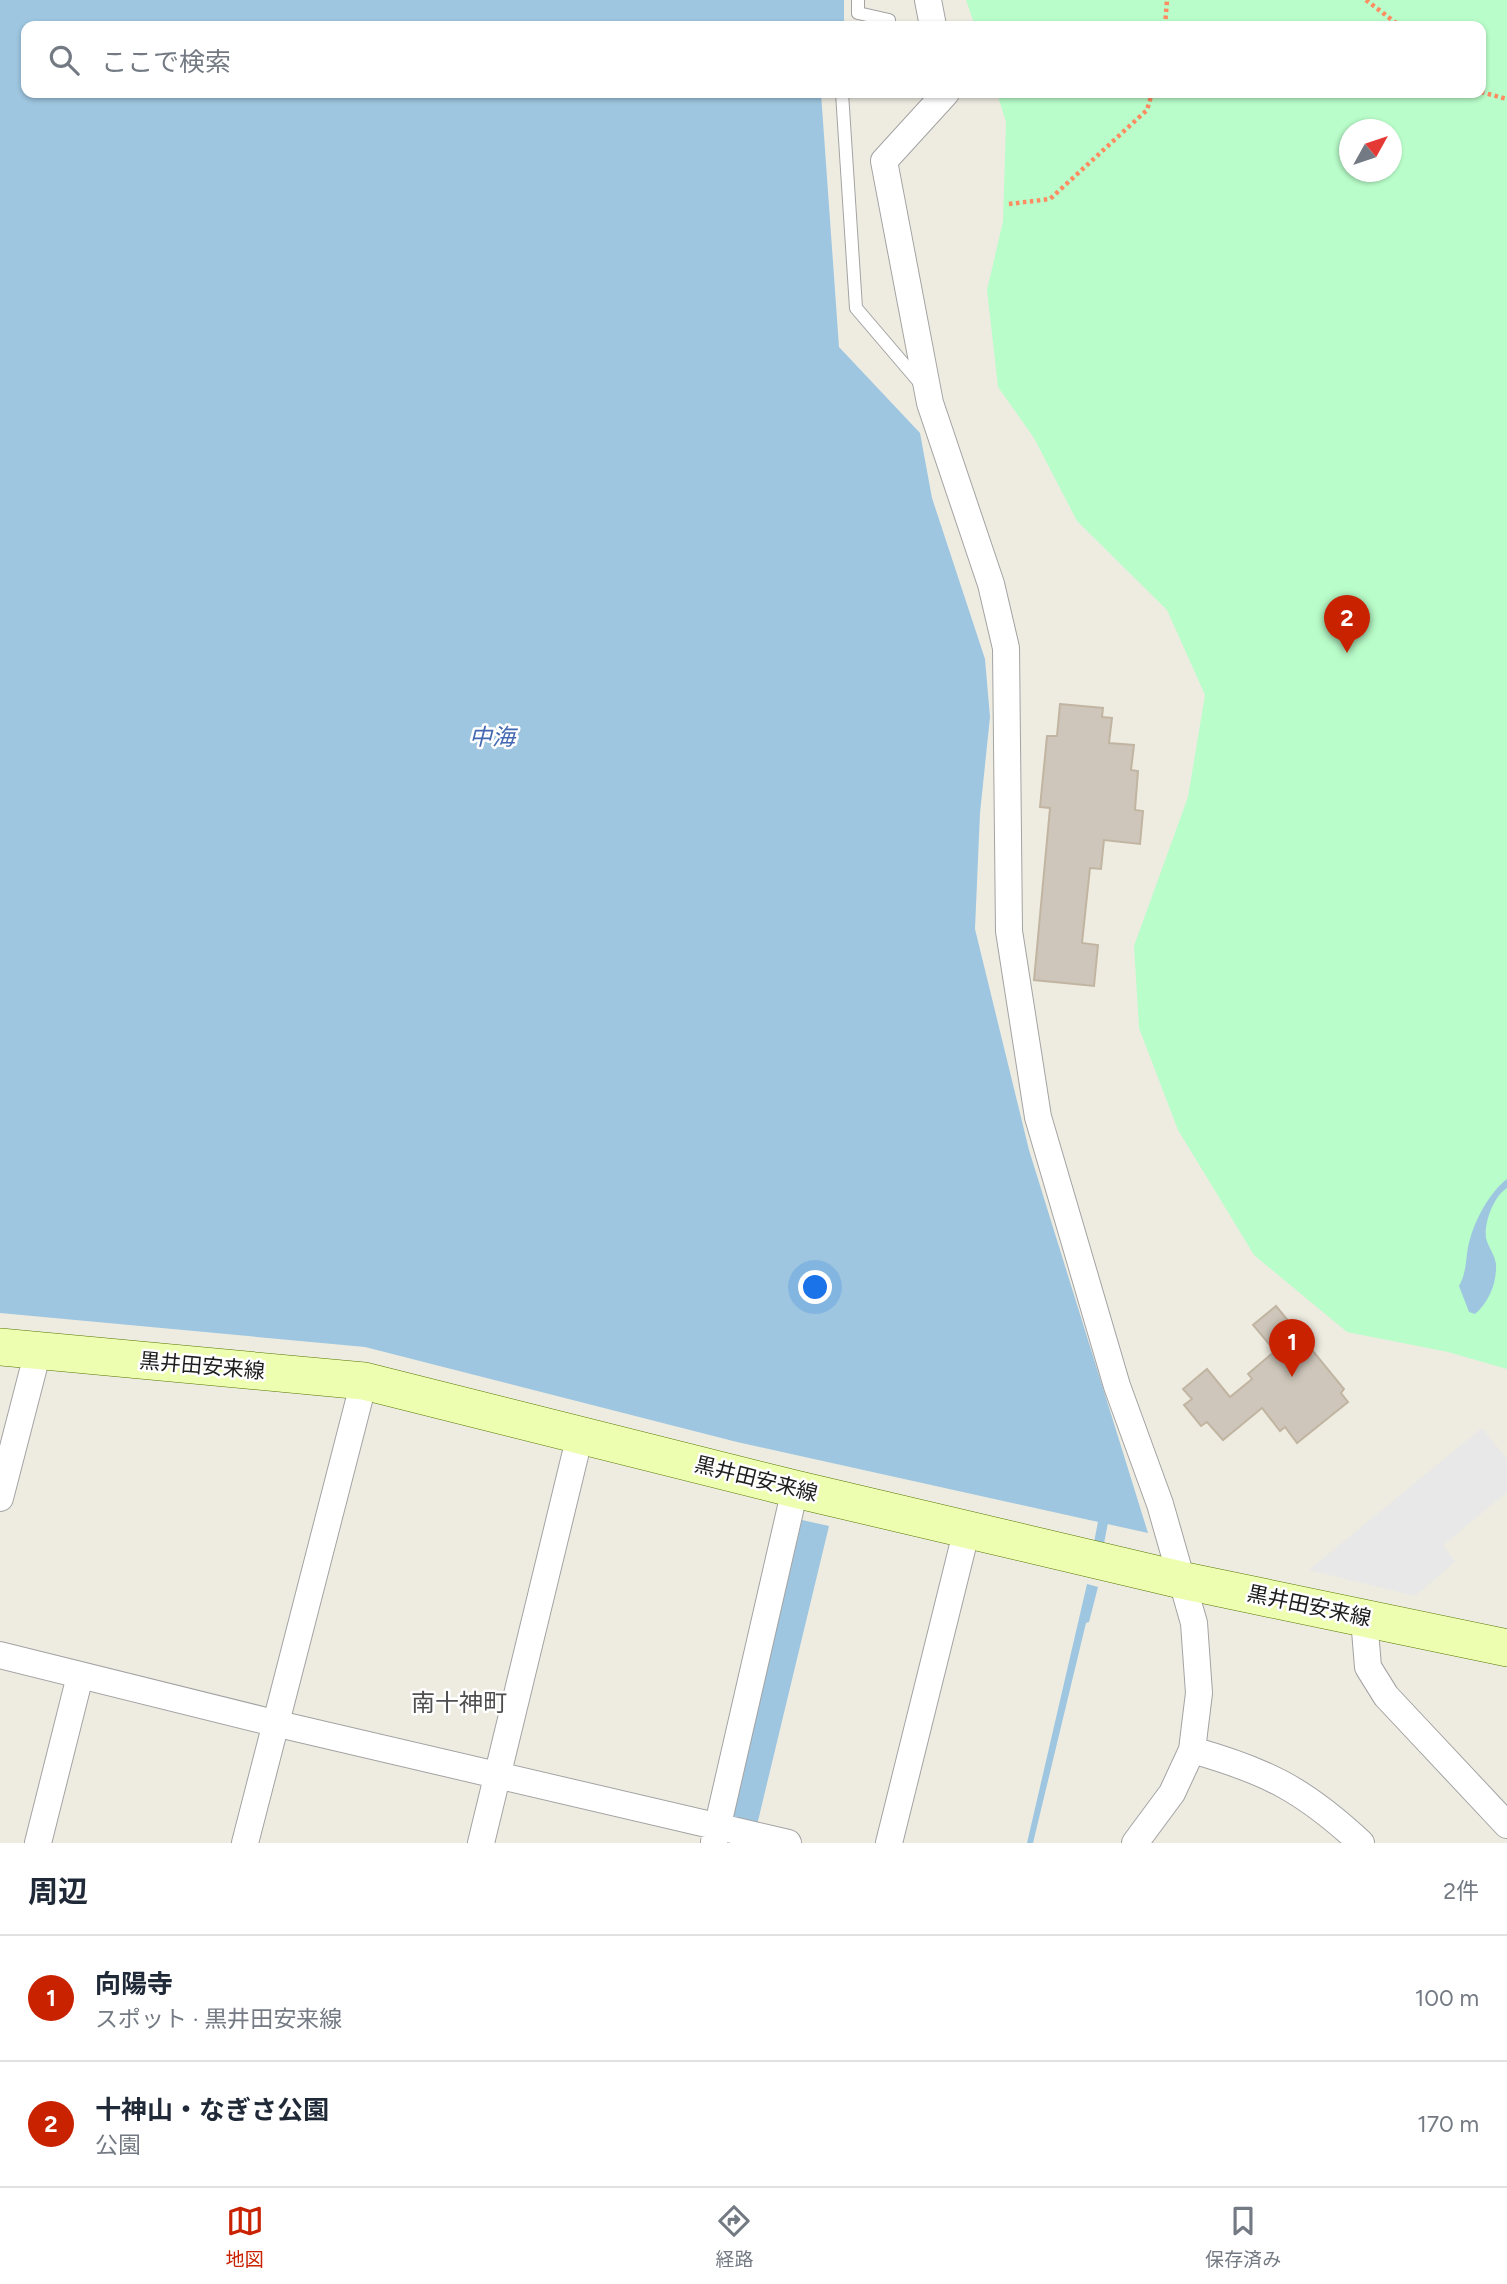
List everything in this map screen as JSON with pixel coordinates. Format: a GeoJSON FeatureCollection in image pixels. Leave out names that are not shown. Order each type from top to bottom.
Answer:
{"type":"FeatureCollection","features":[{"type":"Feature","properties":{"kind":"main road","name":"黒井田安来線"},"geometry":{"type":"LineString","coordinates":[[0,1347],[364,1381],[795,1489],[1181,1580],[1507,1648]]}},
{"type":"Feature","properties":{"kind":"street"},"geometry":{"type":"LineString","coordinates":[[928,0],[932,21]]}},
{"type":"Feature","properties":{"kind":"street"},"geometry":{"type":"LineString","coordinates":[[941,98],[884,160],[930,403],[991,584],[1006,648],[1009,931],[1038,1117],[1117,1386],[1160,1504],[1194,1623],[1199,1659],[1197,1721],[1192,1750],[1172,1793],[1135,1843]]}},
{"type":"Feature","properties":{"kind":"street"},"geometry":{"type":"LineString","coordinates":[[0,1498],[37,1351]]}},
{"type":"Feature","properties":{"kind":"street"},"geometry":{"type":"LineString","coordinates":[[245,1843],[364,1381]]}},
{"type":"Feature","properties":{"kind":"street"},"geometry":{"type":"LineString","coordinates":[[481,1843],[580,1435]]}},
{"type":"Feature","properties":{"kind":"street"},"geometry":{"type":"LineString","coordinates":[[719,1832],[795,1489]]}},
{"type":"Feature","properties":{"kind":"street"},"geometry":{"type":"LineString","coordinates":[[889,1843],[967,1529]]}},
{"type":"Feature","properties":{"kind":"street"},"geometry":{"type":"LineString","coordinates":[[1364,1618],[1368,1667],[1386,1696],[1507,1825]]}},
{"type":"Feature","properties":{"kind":"street"},"geometry":{"type":"LineString","coordinates":[[0,1655],[498,1775],[719,1832],[760,1836],[788,1843]]}},
{"type":"Feature","properties":{"kind":"street"},"geometry":{"type":"LineString","coordinates":[[38,1843],[80,1676]]}},
{"type":"Feature","properties":{"kind":"street"},"geometry":{"type":"LineString","coordinates":[[1192,1750],[1263,1772],[1294,1788],[1354,1841]]}},
{"type":"Feature","properties":{"kind":"lane"},"geometry":{"type":"LineString","coordinates":[[858,0],[858,13],[889,21]]}},
{"type":"Feature","properties":{"kind":"lane"},"geometry":{"type":"LineString","coordinates":[[842,98],[856,308],[926,391],[930,403]]}},
{"type":"Feature","properties":{"kind":"path"},"geometry":{"type":"LineString","coordinates":[[1165,21],[1167,0]]}},
{"type":"Feature","properties":{"kind":"path"},"geometry":{"type":"LineString","coordinates":[[1366,0],[1393,21]]}},
{"type":"Feature","properties":{"kind":"path"},"geometry":{"type":"LineString","coordinates":[[1486,93],[1507,99]]}},
{"type":"Feature","properties":{"kind":"path"},"geometry":{"type":"LineString","coordinates":[[1009,204],[1050,199],[1147,110],[1151,98]]}},
{"type":"Feature","properties":{"kind":"green space"},"geometry":{"type":"Polygon","coordinates":[[[966,0],[1507,0],[1507,1369],[1448,1352],[1347,1332],[1254,1255],[1178,1130],[1139,1028],[1134,946],[1188,797],[1205,695],[1167,610],[1077,521],[1034,438],[998,387],[987,290],[1003,221],[1006,122],[999,98],[1486,98],[1486,21],[973,21],[966,0]]]}},
{"type":"Feature","properties":{"kind":"shaded area"},"geometry":{"type":"Polygon","coordinates":[[[1482,1428],[1507,1459],[1507,1492],[1443,1545],[1455,1562],[1415,1596],[1309,1570],[1482,1428]]]}},
{"type":"Feature","properties":{"kind":"water","name":"中海"},"geometry":{"type":"Polygon","coordinates":[[[0,0],[844,0],[844,21],[21,21],[21,98],[821,98],[839,347],[920,433],[932,498],[985,659],[990,717],[980,813],[975,929],[1029,1150],[1148,1533],[737,1442],[365,1347],[0,1313],[0,0]]]}},
{"type":"Feature","properties":{"kind":"water"},"geometry":{"type":"Polygon","coordinates":[[[1507,1179],[1507,1188],[1494,1203],[1487,1225],[1486,1238],[1496,1264],[1493,1285],[1488,1298],[1475,1314],[1469,1312],[1459,1286],[1464,1274],[1468,1245],[1484,1206],[1507,1179]]]}},
{"type":"Feature","properties":{"kind":"water"},"geometry":{"type":"Polygon","coordinates":[[[802,1520],[829,1526],[757,1825],[732,1820],[802,1520]]]}},
{"type":"Feature","properties":{"kind":"water"},"geometry":{"type":"Polygon","coordinates":[[[1087,1584],[1098,1587],[1089,1622],[1086,1623],[1033,1843],[1027,1843],[1087,1584]]]}},
{"type":"Feature","properties":{"kind":"building"},"geometry":{"type":"Polygon","coordinates":[[[1060,704],[1103,708],[1102,717],[1112,718],[1109,743],[1134,745],[1131,770],[1138,771],[1135,810],[1143,811],[1140,844],[1104,840],[1101,869],[1090,868],[1082,943],[1098,945],[1094,986],[1034,980],[1050,808],[1040,807],[1047,736],[1057,736],[1060,704]]]}},
{"type":"Feature","properties":{"kind":"building"},"geometry":{"type":"Polygon","coordinates":[[[1276,1306],[1344,1389],[1341,1393],[1348,1402],[1297,1443],[1285,1427],[1280,1431],[1262,1408],[1223,1440],[1207,1422],[1201,1426],[1184,1405],[1192,1399],[1183,1389],[1207,1369],[1230,1397],[1252,1379],[1248,1374],[1275,1351],[1253,1325],[1276,1306]]]}},
{"type":"Feature","properties":{"kind":"waterway"},"geometry":{"type":"LineString","coordinates":[[1097,1553],[1105,1512]]}},
{"type":"Feature","properties":{"kind":"place","name":"十神山・なぎさ公園"},"geometry":{"type":"Point","coordinates":[1347,653]}},
{"type":"Feature","properties":{"kind":"place","name":"向陽寺"},"geometry":{"type":"Point","coordinates":[1292,1377]}},
{"type":"Feature","properties":{"kind":"district","name":"南十神町"},"geometry":{"type":"Point","coordinates":[459,1703]}}]}
